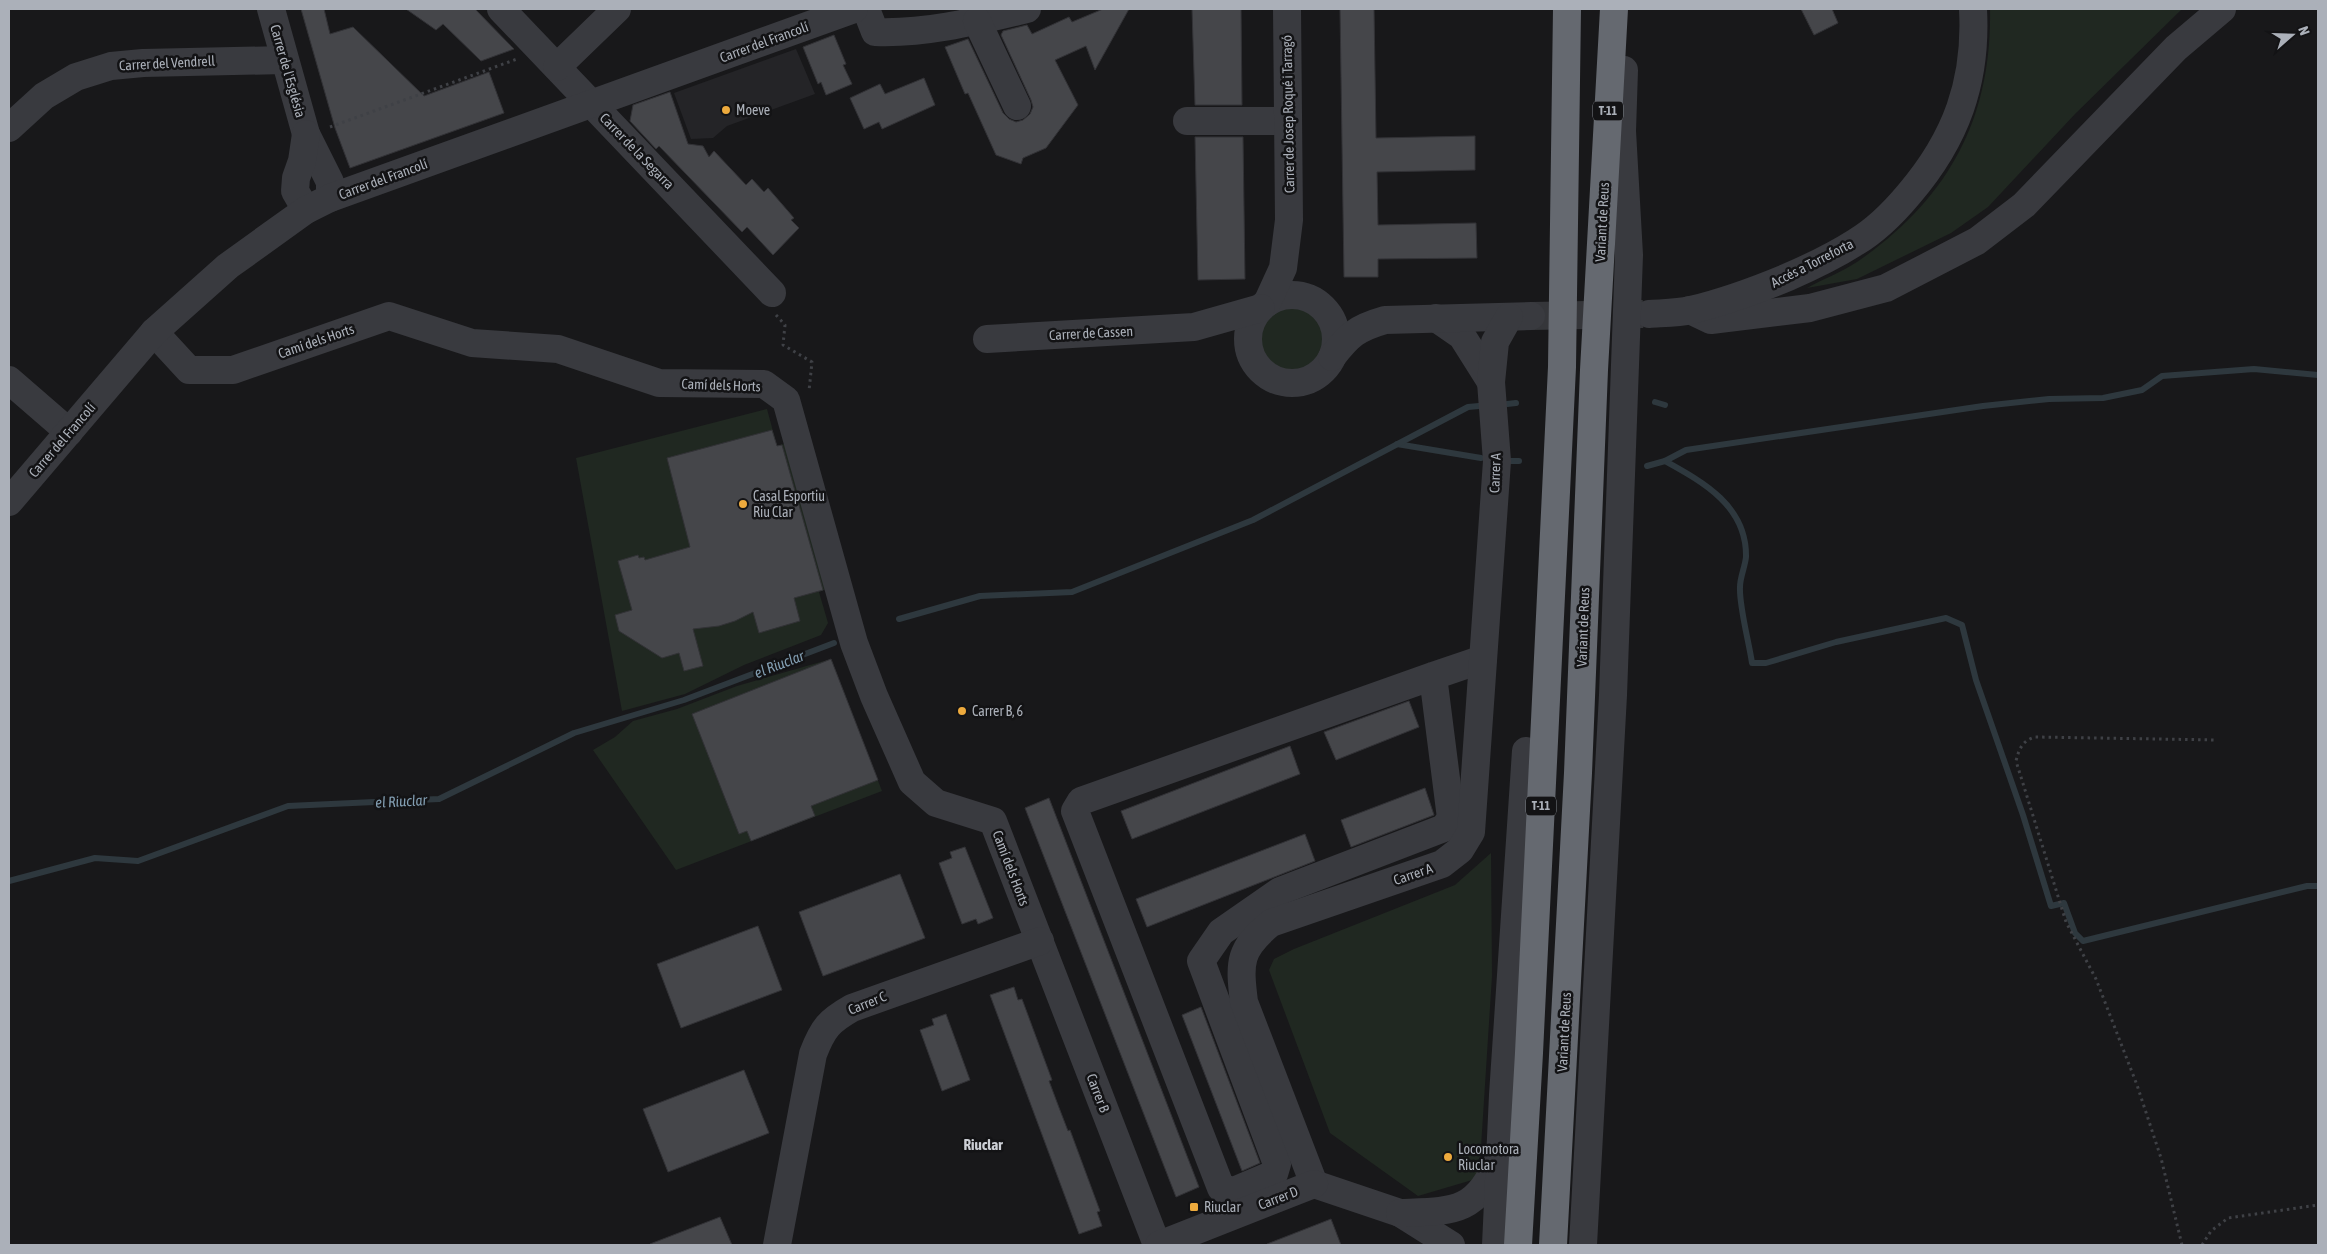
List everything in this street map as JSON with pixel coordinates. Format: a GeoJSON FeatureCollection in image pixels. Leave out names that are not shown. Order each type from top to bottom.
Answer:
{"type":"FeatureCollection","features":[{"type":"Feature","properties":{"kind":"highway","name":"T-11"},"geometry":{"type":"LineString","coordinates":[[1518,1245],[1562,367],[1567,9]]}},
{"type":"Feature","properties":{"kind":"highway","name":"Variant de Reus"},"geometry":{"type":"LineString","coordinates":[[1553,1245],[1578,773],[1594,370],[1618,64],[1614,9]]}},
{"type":"Feature","properties":{"kind":"highway"},"geometry":{"type":"LineString","coordinates":[[1526,750],[1536,624],[1550,619]]}},
{"type":"Feature","properties":{"kind":"street","name":"Carrer de l'Església"},"geometry":{"type":"LineString","coordinates":[[270,9],[284,60],[318,130],[295,191],[318,204]]}},
{"type":"Feature","properties":{"kind":"street","name":"Carrer de la Segarra"},"geometry":{"type":"LineString","coordinates":[[501,9],[772,292]]}},
{"type":"Feature","properties":{"kind":"street"},"geometry":{"type":"LineString","coordinates":[[557,67],[617,9]]}},
{"type":"Feature","properties":{"kind":"street","name":"Carrer del Francolí"},"geometry":{"type":"LineString","coordinates":[[9,502],[154,332],[228,266],[318,204],[854,9]]}},
{"type":"Feature","properties":{"kind":"street"},"geometry":{"type":"LineString","coordinates":[[866,9],[875,32],[906,33],[977,21],[1027,9]]}},
{"type":"Feature","properties":{"kind":"street","name":"Carrer de Josep Roqué i Tarragó"},"geometry":{"type":"LineString","coordinates":[[1264,305],[1283,268],[1289,220],[1287,9]]}},
{"type":"Feature","properties":{"kind":"street","name":"Accés a Torreforta"},"geometry":{"type":"LineString","coordinates":[[1649,314],[1690,310],[1761,288],[1816,265],[1857,241],[1895,210],[1926,173],[1953,129],[1963,102],[1971,64],[1973,9]]}},
{"type":"Feature","properties":{"kind":"street"},"geometry":{"type":"LineString","coordinates":[[1690,310],[1711,320],[1810,308],[1886,288],[1977,241],[2024,205],[2176,48],[2222,9]]}},
{"type":"Feature","properties":{"kind":"street"},"geometry":{"type":"LineString","coordinates":[[977,21],[1017,106]]}},
{"type":"Feature","properties":{"kind":"street","name":"Carrer del Vendrell"},"geometry":{"type":"LineString","coordinates":[[9,128],[44,96],[76,77],[112,66],[144,63],[284,60]]}},
{"type":"Feature","properties":{"kind":"street"},"geometry":{"type":"LineString","coordinates":[[1583,1245],[1613,695],[1629,255],[1618,64]]}},
{"type":"Feature","properties":{"kind":"street"},"geometry":{"type":"LineString","coordinates":[[1187,121],[1287,121]]}},
{"type":"Feature","properties":{"kind":"street","name":"Carrer de Josep Roqué i Tarragó"},"geometry":{"type":"LineString","coordinates":[[1289,220],[1300,269],[1318,304]]}},
{"type":"Feature","properties":{"kind":"street"},"geometry":{"type":"LineString","coordinates":[[1385,320],[1318,304],[1300,296],[1283,296],[1264,305],[1253,318],[1248,331],[1248,345],[1252,358],[1260,370],[1272,378],[1285,383],[1300,382],[1313,378],[1324,369],[1348,336],[1366,326],[1385,320],[1436,318]]}},
{"type":"Feature","properties":{"kind":"street"},"geometry":{"type":"LineString","coordinates":[[1318,304],[1329,315],[1335,329],[1336,343],[1332,357]]}},
{"type":"Feature","properties":{"kind":"street","name":"Carrer de Cassen"},"geometry":{"type":"LineString","coordinates":[[1194,327],[1264,305]]}},
{"type":"Feature","properties":{"kind":"street","name":"Camí dels Horts"},"geometry":{"type":"LineString","coordinates":[[154,332],[190,370],[233,370],[389,316],[472,343],[558,349],[659,383],[764,384],[786,400],[854,643],[874,696],[912,782],[936,804],[993,821],[1040,941]]}},
{"type":"Feature","properties":{"kind":"street","name":"Carrer A"},"geometry":{"type":"LineString","coordinates":[[1314,1184],[1244,1002],[1241,976],[1244,952],[1256,936],[1271,923],[1442,864],[1460,850],[1471,832],[1497,461],[1491,382],[1495,342],[1520,316],[1436,318]]}},
{"type":"Feature","properties":{"kind":"street","name":"Carrer A"},"geometry":{"type":"LineString","coordinates":[[1436,318],[1462,336],[1491,382]]}},
{"type":"Feature","properties":{"kind":"street","name":"Carrer de Cassen"},"geometry":{"type":"LineString","coordinates":[[987,339],[1194,327],[1231,334],[1248,345]]}},
{"type":"Feature","properties":{"kind":"street"},"geometry":{"type":"LineString","coordinates":[[9,380],[69,432]]}},
{"type":"Feature","properties":{"kind":"street"},"geometry":{"type":"LineString","coordinates":[[1433,676],[1451,818],[1444,828],[1280,891],[1221,932],[1201,961],[1277,1164],[1274,1174],[1234,1191],[1221,1188],[1075,812],[1081,801],[1433,676],[1483,659]]}},
{"type":"Feature","properties":{"kind":"street"},"geometry":{"type":"LineString","coordinates":[[1496,1245],[1526,750]]}},
{"type":"Feature","properties":{"kind":"street","name":"Carrer C"},"geometry":{"type":"LineString","coordinates":[[777,1245],[813,1054],[821,1033],[833,1019],[852,1008],[1040,941]]}},
{"type":"Feature","properties":{"kind":"street","name":"Carrer B"},"geometry":{"type":"LineString","coordinates":[[1040,941],[1158,1245]]}},
{"type":"Feature","properties":{"kind":"street"},"geometry":{"type":"LineString","coordinates":[[1400,1213],[1450,1211],[1472,1201],[1492,1177],[1500,1156]]}},
{"type":"Feature","properties":{"kind":"street"},"geometry":{"type":"LineString","coordinates":[[1314,1184],[1400,1213],[1452,1245]]}},
{"type":"Feature","properties":{"kind":"street","name":"Carrer D"},"geometry":{"type":"LineString","coordinates":[[1158,1245],[1314,1184]]}},
{"type":"Feature","properties":{"kind":"path"},"geometry":{"type":"LineString","coordinates":[[318,130],[525,57]]}},
{"type":"Feature","properties":{"kind":"path"},"geometry":{"type":"LineString","coordinates":[[2182,1245],[2171,1207],[2161,1158],[2137,1085],[2096,979],[2066,922],[2016,761],[2019,748],[2028,739],[2035,737],[2217,740]]}},
{"type":"Feature","properties":{"kind":"path"},"geometry":{"type":"LineString","coordinates":[[2202,1245],[2211,1231],[2228,1218],[2318,1205]]}},
{"type":"Feature","properties":{"kind":"shaded area"},"geometry":{"type":"Polygon","coordinates":[[[1990,9],[2182,9],[2075,114],[1988,207],[1951,233],[1857,279],[1807,288],[1851,266],[1889,238],[1940,183],[1958,153],[1973,121],[1983,86],[1989,49],[1990,9]]]}},
{"type":"Feature","properties":{"kind":"shaded area","name":"Moeve"},"geometry":{"type":"Polygon","coordinates":[[[796,49],[815,94],[727,126],[713,138],[691,139],[674,93],[796,49]]]}},
{"type":"Feature","properties":{"kind":"shaded area"},"geometry":{"type":"Polygon","coordinates":[[[1292,306],[1305,309],[1316,316],[1323,327],[1326,340],[1323,353],[1316,364],[1305,371],[1292,374],[1279,371],[1268,364],[1261,353],[1258,340],[1261,327],[1268,316],[1279,309],[1292,306]]]}},
{"type":"Feature","properties":{"kind":"shaded area"},"geometry":{"type":"Polygon","coordinates":[[[767,409],[777,446],[790,442],[829,588],[819,592],[828,623],[821,635],[744,665],[685,694],[622,711],[576,458],[767,409]]]}},
{"type":"Feature","properties":{"kind":"shaded area"},"geometry":{"type":"Polygon","coordinates":[[[831,659],[882,791],[676,870],[593,750],[615,737],[633,721],[677,709],[737,686],[831,659]]]}},
{"type":"Feature","properties":{"kind":"shaded area"},"geometry":{"type":"Polygon","coordinates":[[[1491,853],[1492,976],[1479,1178],[1418,1196],[1330,1133],[1269,970],[1274,959],[1294,949],[1455,885],[1491,853]]]}},
{"type":"Feature","properties":{"kind":"building"},"geometry":{"type":"Polygon","coordinates":[[[301,9],[324,9],[330,34],[353,27],[424,96],[489,72],[504,113],[350,168],[335,128],[301,9]]]}},
{"type":"Feature","properties":{"kind":"building"},"geometry":{"type":"Polygon","coordinates":[[[406,9],[475,9],[514,49],[481,61],[443,24],[436,30],[406,9]]]}},
{"type":"Feature","properties":{"kind":"building"},"geometry":{"type":"Polygon","coordinates":[[[1103,9],[1129,9],[1095,70],[1086,46],[1055,60],[1078,105],[1046,148],[1023,158],[1021,164],[996,155],[968,93],[965,94],[945,47],[968,39],[1003,113],[1009,119],[1016,122],[1023,120],[1030,114],[1033,107],[1001,35],[1003,31],[1027,25],[1032,34],[1069,17],[1072,22],[1103,9]]]}},
{"type":"Feature","properties":{"kind":"building"},"geometry":{"type":"Polygon","coordinates":[[[1192,9],[1241,9],[1242,105],[1195,105],[1192,9]]]}},
{"type":"Feature","properties":{"kind":"building"},"geometry":{"type":"Polygon","coordinates":[[[1340,9],[1374,9],[1376,138],[1475,136],[1475,170],[1377,172],[1378,225],[1476,223],[1477,258],[1378,259],[1378,277],[1344,277],[1340,9]]]}},
{"type":"Feature","properties":{"kind":"building"},"geometry":{"type":"Polygon","coordinates":[[[1801,9],[1832,9],[1838,23],[1814,35],[1801,9]]]}},
{"type":"Feature","properties":{"kind":"building"},"geometry":{"type":"Polygon","coordinates":[[[834,35],[846,64],[843,65],[852,84],[826,95],[821,82],[818,84],[803,47],[834,35]]]}},
{"type":"Feature","properties":{"kind":"building"},"geometry":{"type":"Polygon","coordinates":[[[924,78],[935,105],[882,129],[879,122],[864,129],[850,98],[880,84],[885,94],[924,78]]]}},
{"type":"Feature","properties":{"kind":"building"},"geometry":{"type":"Polygon","coordinates":[[[670,92],[688,144],[703,146],[709,157],[714,151],[746,185],[752,179],[764,192],[768,188],[794,218],[791,220],[799,228],[773,255],[747,227],[742,232],[659,146],[656,149],[630,121],[633,105],[670,92]]]}},
{"type":"Feature","properties":{"kind":"building"},"geometry":{"type":"Polygon","coordinates":[[[1195,137],[1243,137],[1245,279],[1198,280],[1195,137]]]}},
{"type":"Feature","properties":{"kind":"building","name":"Casal Esportiu Riu Clar"},"geometry":{"type":"Polygon","coordinates":[[[772,430],[777,446],[782,445],[823,590],[794,598],[800,621],[759,633],[753,612],[719,626],[693,629],[703,666],[684,671],[679,653],[662,658],[619,631],[615,615],[632,610],[618,561],[638,555],[639,558],[644,557],[645,560],[690,547],[667,458],[772,430]]]}},
{"type":"Feature","properties":{"kind":"building"},"geometry":{"type":"Polygon","coordinates":[[[831,659],[878,780],[811,806],[815,816],[751,841],[747,831],[739,834],[692,714],[831,659]]]}},
{"type":"Feature","properties":{"kind":"building"},"geometry":{"type":"Polygon","coordinates":[[[1409,701],[1419,727],[1336,760],[1324,732],[1409,701]]]}},
{"type":"Feature","properties":{"kind":"building"},"geometry":{"type":"Polygon","coordinates":[[[1290,746],[1300,774],[1132,839],[1121,811],[1290,746]]]}},
{"type":"Feature","properties":{"kind":"building"},"geometry":{"type":"Polygon","coordinates":[[[1425,788],[1434,815],[1351,847],[1341,820],[1425,788]]]}},
{"type":"Feature","properties":{"kind":"building"},"geometry":{"type":"Polygon","coordinates":[[[1049,798],[1199,1187],[1176,1197],[1025,808],[1049,798]]]}},
{"type":"Feature","properties":{"kind":"building"},"geometry":{"type":"Polygon","coordinates":[[[1305,834],[1315,861],[1147,927],[1136,899],[1305,834]]]}},
{"type":"Feature","properties":{"kind":"building"},"geometry":{"type":"Polygon","coordinates":[[[965,847],[993,918],[978,924],[976,919],[962,924],[939,863],[952,858],[950,852],[965,847]]]}},
{"type":"Feature","properties":{"kind":"building"},"geometry":{"type":"Polygon","coordinates":[[[900,874],[925,938],[823,976],[799,912],[900,874]]]}},
{"type":"Feature","properties":{"kind":"building"},"geometry":{"type":"Polygon","coordinates":[[[758,926],[782,990],[681,1028],[657,964],[758,926]]]}},
{"type":"Feature","properties":{"kind":"building"},"geometry":{"type":"Polygon","coordinates":[[[1014,987],[1018,1000],[1022,999],[1052,1080],[1049,1081],[1068,1131],[1070,1130],[1100,1211],[1097,1212],[1102,1226],[1079,1234],[990,995],[1014,987]]]}},
{"type":"Feature","properties":{"kind":"building"},"geometry":{"type":"Polygon","coordinates":[[[1201,1007],[1260,1163],[1242,1171],[1182,1015],[1201,1007]]]}},
{"type":"Feature","properties":{"kind":"building"},"geometry":{"type":"Polygon","coordinates":[[[946,1014],[970,1080],[942,1091],[920,1030],[934,1025],[932,1019],[946,1014]]]}},
{"type":"Feature","properties":{"kind":"building"},"geometry":{"type":"Polygon","coordinates":[[[744,1070],[769,1133],[668,1172],[643,1109],[744,1070]]]}},
{"type":"Feature","properties":{"kind":"building"},"geometry":{"type":"Polygon","coordinates":[[[720,1217],[732,1245],[650,1245],[650,1244],[720,1217]]]}},
{"type":"Feature","properties":{"kind":"building"},"geometry":{"type":"Polygon","coordinates":[[[1331,1219],[1341,1245],[1267,1245],[1267,1244],[1331,1219]]]}},
{"type":"Feature","properties":{"kind":"waterway"},"geometry":{"type":"LineString","coordinates":[[1647,466],[1665,461],[1686,450],[1983,406],[2049,399],[2103,398],[2142,390],[2162,376],[2254,369],[2318,375]]}},
{"type":"Feature","properties":{"kind":"waterway"},"geometry":{"type":"LineString","coordinates":[[1655,402],[1665,405]]}},
{"type":"Feature","properties":{"kind":"waterway"},"geometry":{"type":"LineString","coordinates":[[1507,404],[1516,403]]}},
{"type":"Feature","properties":{"kind":"waterway"},"geometry":{"type":"LineString","coordinates":[[899,619],[980,596],[1072,592],[1253,520],[1468,407],[1479,406]]}},
{"type":"Feature","properties":{"kind":"waterway"},"geometry":{"type":"LineString","coordinates":[[1397,444],[1481,458]]}},
{"type":"Feature","properties":{"kind":"waterway"},"geometry":{"type":"LineString","coordinates":[[1511,461],[1519,461]]}},
{"type":"Feature","properties":{"kind":"waterway"},"geometry":{"type":"LineString","coordinates":[[1665,461],[1708,487],[1731,510],[1739,523],[1744,539],[1746,557],[1740,595],[1752,663],[1766,663],[1836,642],[1946,618],[1962,625],[1976,680],[2023,815],[2051,906],[2064,903],[2075,933],[2083,941],[2307,886],[2318,886]]}},
{"type":"Feature","properties":{"kind":"waterway","name":"el Riuclar"},"geometry":{"type":"LineString","coordinates":[[9,881],[95,858],[138,861],[288,806],[439,799],[574,733],[684,700],[834,643]]}},
{"type":"Feature","properties":{"kind":"tunnel"},"geometry":{"type":"LineString","coordinates":[[1531,316],[1649,314]]}},
{"type":"Feature","properties":{"kind":"place","name":"Moeve"},"geometry":{"type":"Point","coordinates":[726,110]}},
{"type":"Feature","properties":{"kind":"place","name":"Casal Esportiu Riu Clar"},"geometry":{"type":"Point","coordinates":[743,504]}},
{"type":"Feature","properties":{"kind":"place","name":"Carrer B, 6"},"geometry":{"type":"Point","coordinates":[962,711]}},
{"type":"Feature","properties":{"kind":"place","name":"Locomotora Riuclar"},"geometry":{"type":"Point","coordinates":[1448,1157]}},
{"type":"Feature","properties":{"kind":"place","name":"Riuclar"},"geometry":{"type":"Point","coordinates":[1194,1207]}},
{"type":"Feature","properties":{"kind":"district","name":"Riuclar"},"geometry":{"type":"Point","coordinates":[983,1144]}}]}
